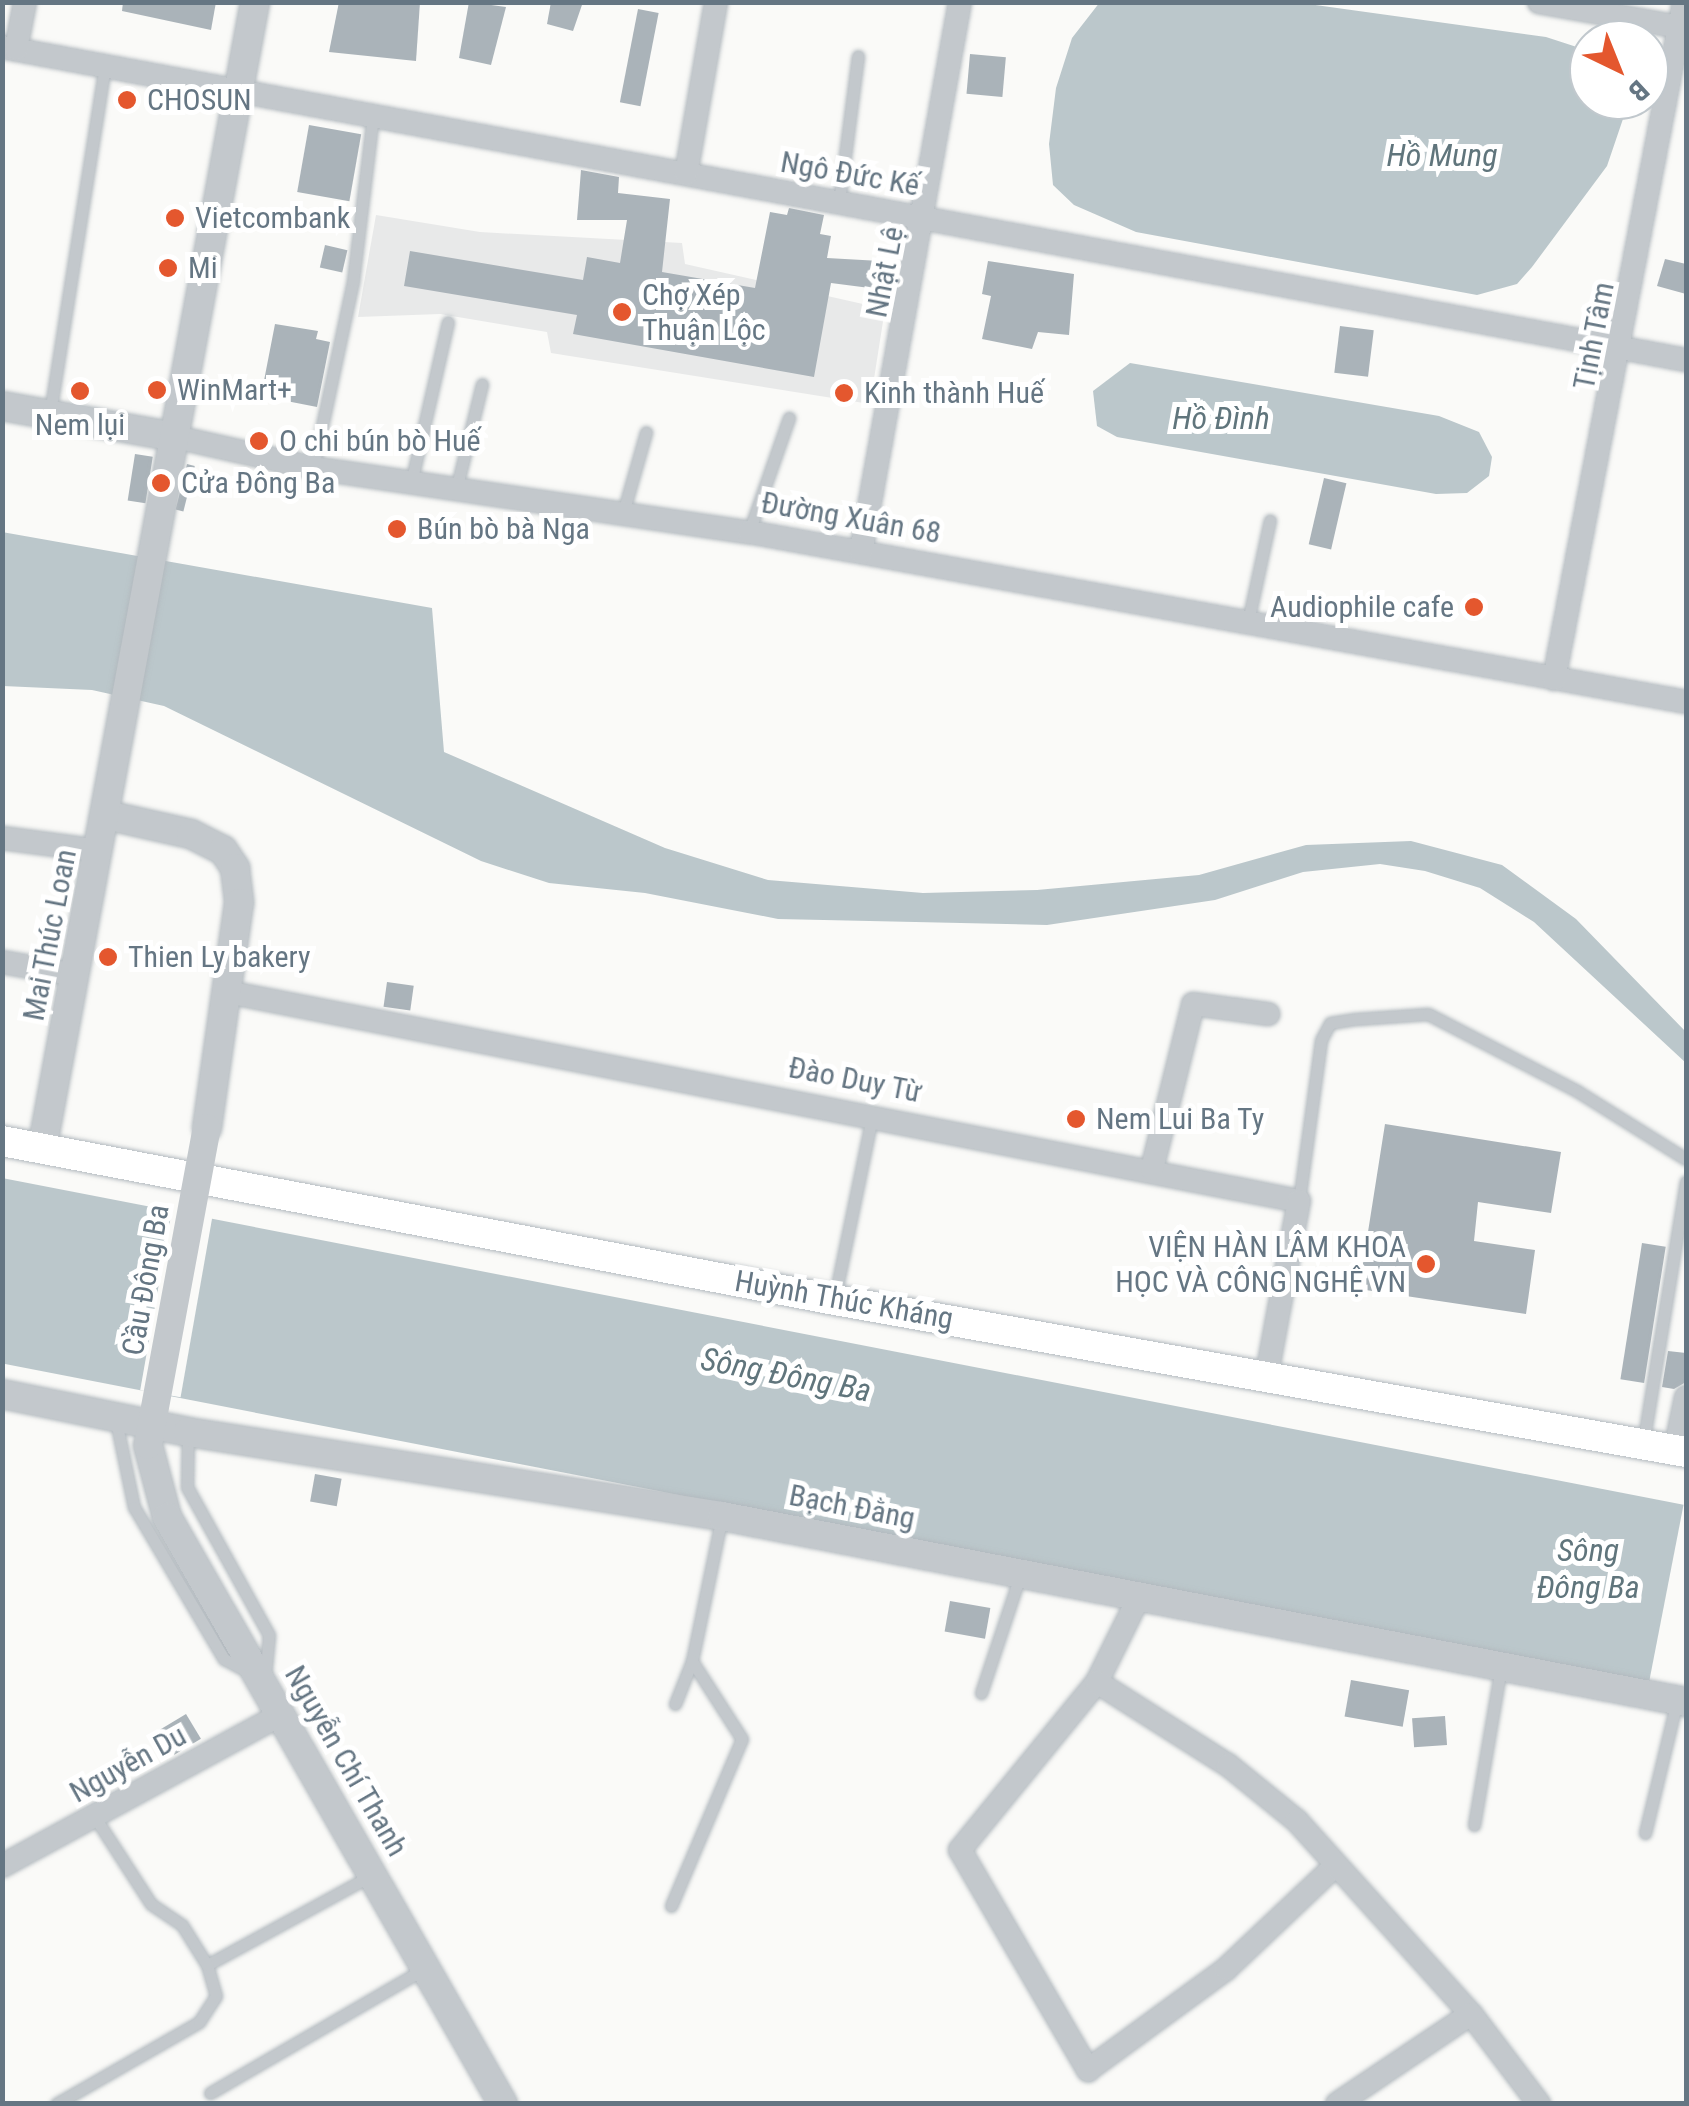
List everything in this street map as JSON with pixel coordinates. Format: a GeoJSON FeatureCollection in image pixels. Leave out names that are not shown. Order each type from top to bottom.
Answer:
{"type":"FeatureCollection","features":[{"type":"Feature","properties":{"kind":"main road","name":"Huỳnh Thúc Kháng"},"geometry":{"type":"LineString","coordinates":[[2,1140],[834,1300],[1268,1374],[1681,1451]]}},
{"type":"Feature","properties":{"kind":"street"},"geometry":{"type":"LineString","coordinates":[[9,48],[26,2]]}},
{"type":"Feature","properties":{"kind":"street"},"geometry":{"type":"LineString","coordinates":[[171,436],[255,2]]}},
{"type":"Feature","properties":{"kind":"street"},"geometry":{"type":"LineString","coordinates":[[686,174],[716,2]]}},
{"type":"Feature","properties":{"kind":"street","name":"Nhật Lệ"},"geometry":{"type":"LineString","coordinates":[[862,552],[926,218],[960,2]]}},
{"type":"Feature","properties":{"kind":"street"},"geometry":{"type":"LineString","coordinates":[[1539,2],[1680,26]]}},
{"type":"Feature","properties":{"kind":"street","name":"Tịnh Tâm"},"geometry":{"type":"LineString","coordinates":[[1554,679],[1623,348],[1684,2]]}},
{"type":"Feature","properties":{"kind":"street","name":"Ngô Đức Kế"},"geometry":{"type":"LineString","coordinates":[[9,48],[1686,360]]}},
{"type":"Feature","properties":{"kind":"street","name":"Đường Xuân 68"},"geometry":{"type":"LineString","coordinates":[[2,406],[171,436],[313,468],[749,532],[1246,626],[1686,702]]}},
{"type":"Feature","properties":{"kind":"street","name":"Mai Thúc Loan"},"geometry":{"type":"LineString","coordinates":[[42,1149],[122,734],[171,436]]}},
{"type":"Feature","properties":{"kind":"street"},"geometry":{"type":"LineString","coordinates":[[106,815],[191,834],[223,850],[235,868],[239,903],[228,992]]}},
{"type":"Feature","properties":{"kind":"street"},"geometry":{"type":"LineString","coordinates":[[2,838],[99,851]]}},
{"type":"Feature","properties":{"kind":"street"},"geometry":{"type":"LineString","coordinates":[[2,962],[76,975]]}},
{"type":"Feature","properties":{"kind":"street","name":"Đào Duy Từ"},"geometry":{"type":"LineString","coordinates":[[228,992],[1299,1201]]}},
{"type":"Feature","properties":{"kind":"street","name":"Cầu Đông Ba"},"geometry":{"type":"LineString","coordinates":[[148,1445],[228,992]]}},
{"type":"Feature","properties":{"kind":"street"},"geometry":{"type":"LineString","coordinates":[[1152,1170],[1192,1004],[1268,1014]]}},
{"type":"Feature","properties":{"kind":"street"},"geometry":{"type":"LineString","coordinates":[[1268,1374],[1299,1201]]}},
{"type":"Feature","properties":{"kind":"street","name":"Bạch Đằng"},"geometry":{"type":"LineString","coordinates":[[2,1394],[188,1432],[722,1516],[1682,1701]]}},
{"type":"Feature","properties":{"kind":"street"},"geometry":{"type":"LineString","coordinates":[[1681,1451],[1686,1397]]}},
{"type":"Feature","properties":{"kind":"street","name":"Nguyễn Chí Thanh"},"geometry":{"type":"LineString","coordinates":[[148,1445],[168,1517],[502,2104]]}},
{"type":"Feature","properties":{"kind":"street"},"geometry":{"type":"LineString","coordinates":[[1140,1596],[1096,1682],[960,1850],[1088,2070],[1226,1969],[1335,1866]]}},
{"type":"Feature","properties":{"kind":"street"},"geometry":{"type":"LineString","coordinates":[[1096,1682],[1228,1764],[1297,1821],[1471,2014],[1538,2104]]}},
{"type":"Feature","properties":{"kind":"street","name":"Nguyễn Du"},"geometry":{"type":"LineString","coordinates":[[2,1866],[282,1714]]}},
{"type":"Feature","properties":{"kind":"street"},"geometry":{"type":"LineString","coordinates":[[1337,2104],[1471,2014]]}},
{"type":"Feature","properties":{"kind":"lane"},"geometry":{"type":"LineString","coordinates":[[839,202],[858,56]]}},
{"type":"Feature","properties":{"kind":"lane"},"geometry":{"type":"LineString","coordinates":[[50,417],[106,66]]}},
{"type":"Feature","properties":{"kind":"lane"},"geometry":{"type":"LineString","coordinates":[[313,468],[354,281],[373,116]]}},
{"type":"Feature","properties":{"kind":"lane"},"geometry":{"type":"LineString","coordinates":[[411,483],[448,322]]}},
{"type":"Feature","properties":{"kind":"lane"},"geometry":{"type":"LineString","coordinates":[[456,490],[482,384]]}},
{"type":"Feature","properties":{"kind":"lane"},"geometry":{"type":"LineString","coordinates":[[749,532],[789,418]]}},
{"type":"Feature","properties":{"kind":"lane"},"geometry":{"type":"LineString","coordinates":[[623,513],[646,432]]}},
{"type":"Feature","properties":{"kind":"lane"},"geometry":{"type":"LineString","coordinates":[[1246,626],[1270,520]]}},
{"type":"Feature","properties":{"kind":"lane"},"geometry":{"type":"LineString","coordinates":[[1299,1201],[1320,1040],[1330,1023],[1356,1019],[1428,1014],[1577,1091],[1686,1159]]}},
{"type":"Feature","properties":{"kind":"lane"},"geometry":{"type":"LineString","coordinates":[[834,1300],[873,1116]]}},
{"type":"Feature","properties":{"kind":"lane"},"geometry":{"type":"LineString","coordinates":[[1643,1444],[1686,1182]]}},
{"type":"Feature","properties":{"kind":"lane"},"geometry":{"type":"LineString","coordinates":[[115,1417],[134,1507],[224,1659],[264,1682],[269,1634],[187,1486],[188,1432]]}},
{"type":"Feature","properties":{"kind":"lane"},"geometry":{"type":"LineString","coordinates":[[675,1704],[692,1661],[722,1516]]}},
{"type":"Feature","properties":{"kind":"lane"},"geometry":{"type":"LineString","coordinates":[[980,1692],[1022,1572]]}},
{"type":"Feature","properties":{"kind":"lane"},"geometry":{"type":"LineString","coordinates":[[671,1906],[742,1739],[692,1661]]}},
{"type":"Feature","properties":{"kind":"lane"},"geometry":{"type":"LineString","coordinates":[[1474,1825],[1502,1666]]}},
{"type":"Feature","properties":{"kind":"lane"},"geometry":{"type":"LineString","coordinates":[[1645,1833],[1682,1701]]}},
{"type":"Feature","properties":{"kind":"lane"},"geometry":{"type":"LineString","coordinates":[[56,2104],[198,2022],[216,1996],[207,1965],[182,1925],[150,1904],[94,1816]]}},
{"type":"Feature","properties":{"kind":"lane"},"geometry":{"type":"LineString","coordinates":[[207,1965],[373,1874]]}},
{"type":"Feature","properties":{"kind":"lane"},"geometry":{"type":"LineString","coordinates":[[210,2094],[426,1968]]}},
{"type":"Feature","properties":{"kind":"shaded area","name":"Chợ Xép Thuận Lộc"},"geometry":{"type":"Polygon","coordinates":[[[376,215],[480,232],[682,243],[685,264],[885,309],[870,404],[551,353],[547,332],[440,314],[358,317],[376,215]]]}},
{"type":"Feature","properties":{"kind":"water","name":"Hồ Mung"},"geometry":{"type":"Polygon","coordinates":[[[1100,2],[1301,3],[1546,37],[1569,44],[1569,120],[1623,120],[1607,166],[1532,267],[1517,284],[1477,295],[1136,232],[1074,205],[1053,185],[1049,144],[1056,88],[1072,38],[1100,2]]]}},
{"type":"Feature","properties":{"kind":"water","name":"Hồ Đình"},"geometry":{"type":"Polygon","coordinates":[[[1130,363],[1439,416],[1479,432],[1492,457],[1489,476],[1467,493],[1436,494],[1117,437],[1097,426],[1093,391],[1130,363]]]}},
{"type":"Feature","properties":{"kind":"water"},"geometry":{"type":"Polygon","coordinates":[[[2,532],[432,608],[444,752],[665,848],[768,880],[923,893],[1037,890],[1199,875],[1306,845],[1411,841],[1502,865],[1576,919],[1686,1032],[1686,1063],[1534,922],[1480,888],[1425,871],[1380,864],[1303,872],[1215,900],[1047,925],[778,919],[645,893],[549,883],[481,861],[164,706],[92,690],[3,686],[2,532]]]}},
{"type":"Feature","properties":{"kind":"water","name":"Sông Đông Ba"},"geometry":{"type":"Polygon","coordinates":[[[2,1178],[1684,1505],[1649,1684],[2,1363],[2,1178]]]}},
{"type":"Feature","properties":{"kind":"pier"},"geometry":{"type":"Polygon","coordinates":[[[173,1204],[213,1211],[181,1397],[140,1390],[173,1204]]]}},
{"type":"Feature","properties":{"kind":"building"},"geometry":{"type":"Polygon","coordinates":[[[123,2],[216,2],[211,30],[122,11],[123,2]]]}},
{"type":"Feature","properties":{"kind":"building"},"geometry":{"type":"Polygon","coordinates":[[[339,2],[420,2],[416,61],[329,52],[339,2]]]}},
{"type":"Feature","properties":{"kind":"building"},"geometry":{"type":"Polygon","coordinates":[[[469,2],[506,7],[491,65],[459,58],[469,2]]]}},
{"type":"Feature","properties":{"kind":"building"},"geometry":{"type":"Polygon","coordinates":[[[551,2],[583,2],[573,31],[547,24],[551,2]]]}},
{"type":"Feature","properties":{"kind":"building"},"geometry":{"type":"Polygon","coordinates":[[[638,9],[659,13],[640,106],[620,102],[638,9]]]}},
{"type":"Feature","properties":{"kind":"building"},"geometry":{"type":"Polygon","coordinates":[[[970,54],[1006,57],[1002,97],[967,94],[970,54]]]}},
{"type":"Feature","properties":{"kind":"building"},"geometry":{"type":"Polygon","coordinates":[[[309,125],[361,134],[349,201],[297,192],[309,125]]]}},
{"type":"Feature","properties":{"kind":"building"},"geometry":{"type":"Polygon","coordinates":[[[581,170],[619,177],[618,193],[670,199],[662,272],[755,288],[770,212],[787,215],[789,208],[824,215],[820,234],[831,236],[827,258],[898,262],[893,291],[831,283],[814,377],[573,334],[577,315],[404,286],[410,251],[583,280],[587,257],[620,263],[627,220],[577,220],[581,170]]]}},
{"type":"Feature","properties":{"kind":"building"},"geometry":{"type":"Polygon","coordinates":[[[325,245],[347,250],[342,273],[320,267],[325,245]]]}},
{"type":"Feature","properties":{"kind":"building"},"geometry":{"type":"Polygon","coordinates":[[[1665,259],[1686,264],[1686,294],[1657,286],[1665,259]]]}},
{"type":"Feature","properties":{"kind":"building"},"geometry":{"type":"Polygon","coordinates":[[[988,261],[1074,274],[1069,335],[1038,332],[1032,349],[982,339],[991,296],[982,294],[988,261]]]}},
{"type":"Feature","properties":{"kind":"building"},"geometry":{"type":"Polygon","coordinates":[[[275,324],[318,331],[316,339],[330,342],[317,407],[261,396],[275,324]]]}},
{"type":"Feature","properties":{"kind":"building"},"geometry":{"type":"Polygon","coordinates":[[[1340,326],[1374,330],[1368,377],[1334,373],[1340,326]]]}},
{"type":"Feature","properties":{"kind":"building"},"geometry":{"type":"Polygon","coordinates":[[[135,454],[153,457],[145,503],[128,500],[135,454]]]}},
{"type":"Feature","properties":{"kind":"building"},"geometry":{"type":"Polygon","coordinates":[[[187,464],[195,466],[183,512],[176,510],[187,464]]]}},
{"type":"Feature","properties":{"kind":"building"},"geometry":{"type":"Polygon","coordinates":[[[1324,478],[1346,483],[1331,549],[1309,544],[1324,478]]]}},
{"type":"Feature","properties":{"kind":"building"},"geometry":{"type":"Polygon","coordinates":[[[387,982],[414,986],[410,1011],[384,1007],[387,982]]]}},
{"type":"Feature","properties":{"kind":"building"},"geometry":{"type":"Polygon","coordinates":[[[1385,1124],[1561,1152],[1551,1213],[1478,1202],[1474,1241],[1535,1250],[1526,1314],[1359,1289],[1385,1124]]]}},
{"type":"Feature","properties":{"kind":"building"},"geometry":{"type":"Polygon","coordinates":[[[1642,1243],[1666,1247],[1644,1383],[1620,1379],[1642,1243]]]}},
{"type":"Feature","properties":{"kind":"building"},"geometry":{"type":"Polygon","coordinates":[[[1668,1351],[1686,1353],[1686,1382],[1674,1389],[1662,1387],[1668,1351]]]}},
{"type":"Feature","properties":{"kind":"building"},"geometry":{"type":"Polygon","coordinates":[[[315,1474],[342,1479],[337,1506],[310,1502],[315,1474]]]}},
{"type":"Feature","properties":{"kind":"building"},"geometry":{"type":"Polygon","coordinates":[[[950,1601],[990,1608],[985,1639],[945,1632],[950,1601]]]}},
{"type":"Feature","properties":{"kind":"building"},"geometry":{"type":"Polygon","coordinates":[[[1351,1680],[1409,1690],[1403,1727],[1345,1716],[1351,1680]]]}},
{"type":"Feature","properties":{"kind":"building"},"geometry":{"type":"Polygon","coordinates":[[[186,1714],[201,1739],[174,1755],[159,1730],[186,1714]]]}},
{"type":"Feature","properties":{"kind":"building"},"geometry":{"type":"Polygon","coordinates":[[[1445,1716],[1447,1745],[1414,1747],[1412,1718],[1445,1716]]]}},
{"type":"Feature","properties":{"kind":"place","name":"CHOSUN"},"geometry":{"type":"Point","coordinates":[127,100]}},
{"type":"Feature","properties":{"kind":"place","name":"Vietcombank"},"geometry":{"type":"Point","coordinates":[175,218]}},
{"type":"Feature","properties":{"kind":"place","name":"Mi"},"geometry":{"type":"Point","coordinates":[168,268]}},
{"type":"Feature","properties":{"kind":"place","name":"Chợ Xép Thuận Lộc"},"geometry":{"type":"Point","coordinates":[622,312]}},
{"type":"Feature","properties":{"kind":"place","name":"WinMart+"},"geometry":{"type":"Point","coordinates":[157,390]}},
{"type":"Feature","properties":{"kind":"place","name":"Nem lụi"},"geometry":{"type":"Point","coordinates":[80,391]}},
{"type":"Feature","properties":{"kind":"place","name":"Kinh thành Huế"},"geometry":{"type":"Point","coordinates":[844,393]}},
{"type":"Feature","properties":{"kind":"place","name":"O chi bún bò Huế"},"geometry":{"type":"Point","coordinates":[259,441]}},
{"type":"Feature","properties":{"kind":"place","name":"Cửa Đông Ba"},"geometry":{"type":"Point","coordinates":[161,483]}},
{"type":"Feature","properties":{"kind":"place","name":"Bún bò bà Nga"},"geometry":{"type":"Point","coordinates":[397,529]}},
{"type":"Feature","properties":{"kind":"place","name":"Audiophile cafe"},"geometry":{"type":"Point","coordinates":[1474,607]}},
{"type":"Feature","properties":{"kind":"place","name":"Thien Ly bakery"},"geometry":{"type":"Point","coordinates":[108,957]}},
{"type":"Feature","properties":{"kind":"place","name":"Nem Lui Ba Ty"},"geometry":{"type":"Point","coordinates":[1076,1119]}},
{"type":"Feature","properties":{"kind":"place","name":"VIỆN HÀN LÂM KHOA HỌC VÀ CÔNG NGHỆ VN"},"geometry":{"type":"Point","coordinates":[1426,1264]}}]}
